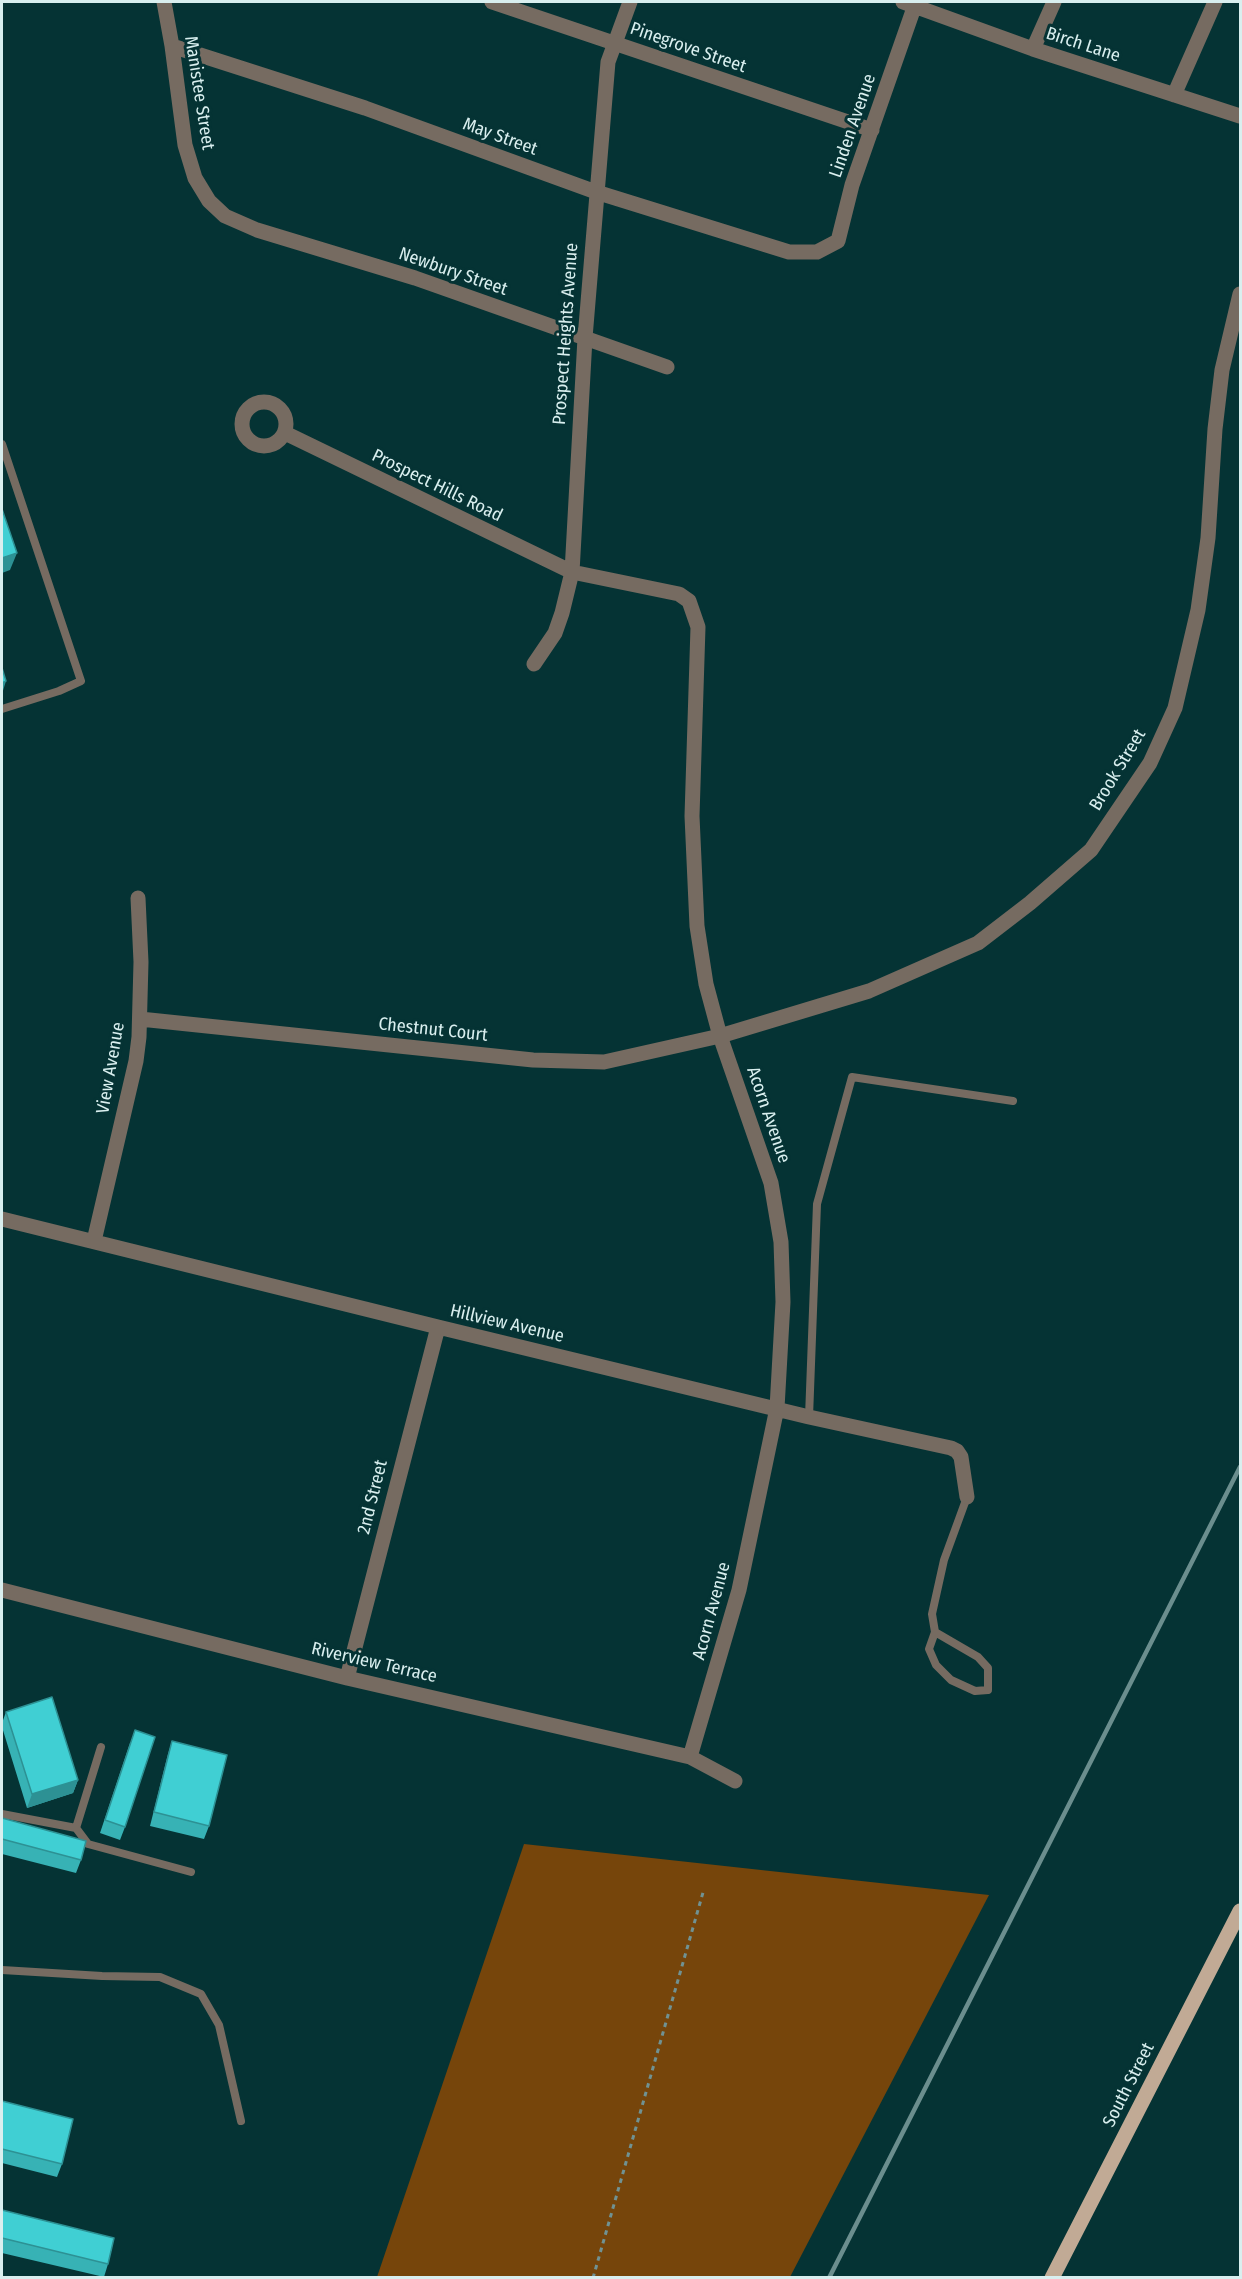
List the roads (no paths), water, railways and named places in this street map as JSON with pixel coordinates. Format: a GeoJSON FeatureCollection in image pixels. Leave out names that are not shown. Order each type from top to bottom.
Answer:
{"type":"FeatureCollection","features":[{"type":"Feature","properties":{"kind":"main road","name":"South Street"},"geometry":{"type":"LineString","coordinates":[[1052,2277],[1240,1911]]}},
{"type":"Feature","properties":{"kind":"street","name":"Manistee Street"},"geometry":{"type":"LineString","coordinates":[[164,2],[185,145],[195,178],[209,201],[225,216]]}},
{"type":"Feature","properties":{"kind":"street","name":"Pinegrove Street"},"geometry":{"type":"LineString","coordinates":[[492,2],[872,130]]}},
{"type":"Feature","properties":{"kind":"street","name":"Prospect Heights Avenue"},"geometry":{"type":"LineString","coordinates":[[534,664],[555,633],[572,572],[585,338],[608,62],[630,2]]}},
{"type":"Feature","properties":{"kind":"street"},"geometry":{"type":"LineString","coordinates":[[1033,49],[1054,2]]}},
{"type":"Feature","properties":{"kind":"street"},"geometry":{"type":"LineString","coordinates":[[1174,95],[1215,2]]}},
{"type":"Feature","properties":{"kind":"street","name":"Birch Lane"},"geometry":{"type":"LineString","coordinates":[[911,3],[1033,49],[1240,116]]}},
{"type":"Feature","properties":{"kind":"street","name":"Linden Avenue"},"geometry":{"type":"LineString","coordinates":[[817,252],[838,241],[852,185],[872,130],[911,3]]}},
{"type":"Feature","properties":{"kind":"street","name":"May Street"},"geometry":{"type":"LineString","coordinates":[[172,46],[365,108],[596,192],[789,252],[817,252]]}},
{"type":"Feature","properties":{"kind":"street","name":"Newbury Street"},"geometry":{"type":"LineString","coordinates":[[225,216],[257,230],[415,278],[667,368]]}},
{"type":"Feature","properties":{"kind":"street","name":"Brook Street"},"geometry":{"type":"LineString","coordinates":[[720,1036],[868,991],[978,943],[1030,903],[1091,850],[1150,763],[1175,708],[1198,610],[1208,538],[1215,429],[1222,370],[1240,294]]}},
{"type":"Feature","properties":{"kind":"street","name":"Prospect Hills Road"},"geometry":{"type":"LineString","coordinates":[[285,433],[572,572]]}},
{"type":"Feature","properties":{"kind":"street","name":"Acorn Avenue"},"geometry":{"type":"LineString","coordinates":[[572,572],[679,594],[689,601],[698,627],[692,816],[697,926],[706,984],[720,1036],[771,1183],[781,1242],[783,1302],[777,1408],[739,1590],[690,1757]]}},
{"type":"Feature","properties":{"kind":"street","name":"View Avenue"},"geometry":{"type":"LineString","coordinates":[[94,1241],[136,1061],[140,1019],[141,962],[138,898]]}},
{"type":"Feature","properties":{"kind":"street","name":"Chestnut Court"},"geometry":{"type":"LineString","coordinates":[[140,1019],[521,1059],[604,1062],[720,1036]]}},
{"type":"Feature","properties":{"kind":"street","name":"Hillview Avenue"},"geometry":{"type":"LineString","coordinates":[[2,1219],[438,1327],[957,1451],[961,1457],[967,1497]]}},
{"type":"Feature","properties":{"kind":"street","name":"2nd Street"},"geometry":{"type":"LineString","coordinates":[[347,1678],[438,1327]]}},
{"type":"Feature","properties":{"kind":"street","name":"Riverview Terrace"},"geometry":{"type":"LineString","coordinates":[[2,1590],[347,1678],[690,1757],[735,1781]]}},
{"type":"Feature","properties":{"kind":"lane"},"geometry":{"type":"LineString","coordinates":[[2,444],[81,681],[59,691],[2,709]]}},
{"type":"Feature","properties":{"kind":"lane"},"geometry":{"type":"LineString","coordinates":[[809,1417],[817,1204],[852,1077],[1013,1101]]}},
{"type":"Feature","properties":{"kind":"lane"},"geometry":{"type":"LineString","coordinates":[[935,1632],[978,1657],[988,1668],[988,1690],[975,1691],[951,1680],[936,1665],[930,1649],[935,1632],[932,1614],[944,1560],[967,1497]]}},
{"type":"Feature","properties":{"kind":"lane"},"geometry":{"type":"LineString","coordinates":[[76,1828],[101,1747]]}},
{"type":"Feature","properties":{"kind":"lane"},"geometry":{"type":"LineString","coordinates":[[2,1814],[76,1828],[88,1844],[191,1872]]}},
{"type":"Feature","properties":{"kind":"lane"},"geometry":{"type":"LineString","coordinates":[[2,1970],[102,1977],[160,1977],[201,1994],[219,2025],[241,2121]]}},
{"type":"Feature","properties":{"kind":"railway"},"geometry":{"type":"LineString","coordinates":[[829,2278],[1240,1467]]}}]}
